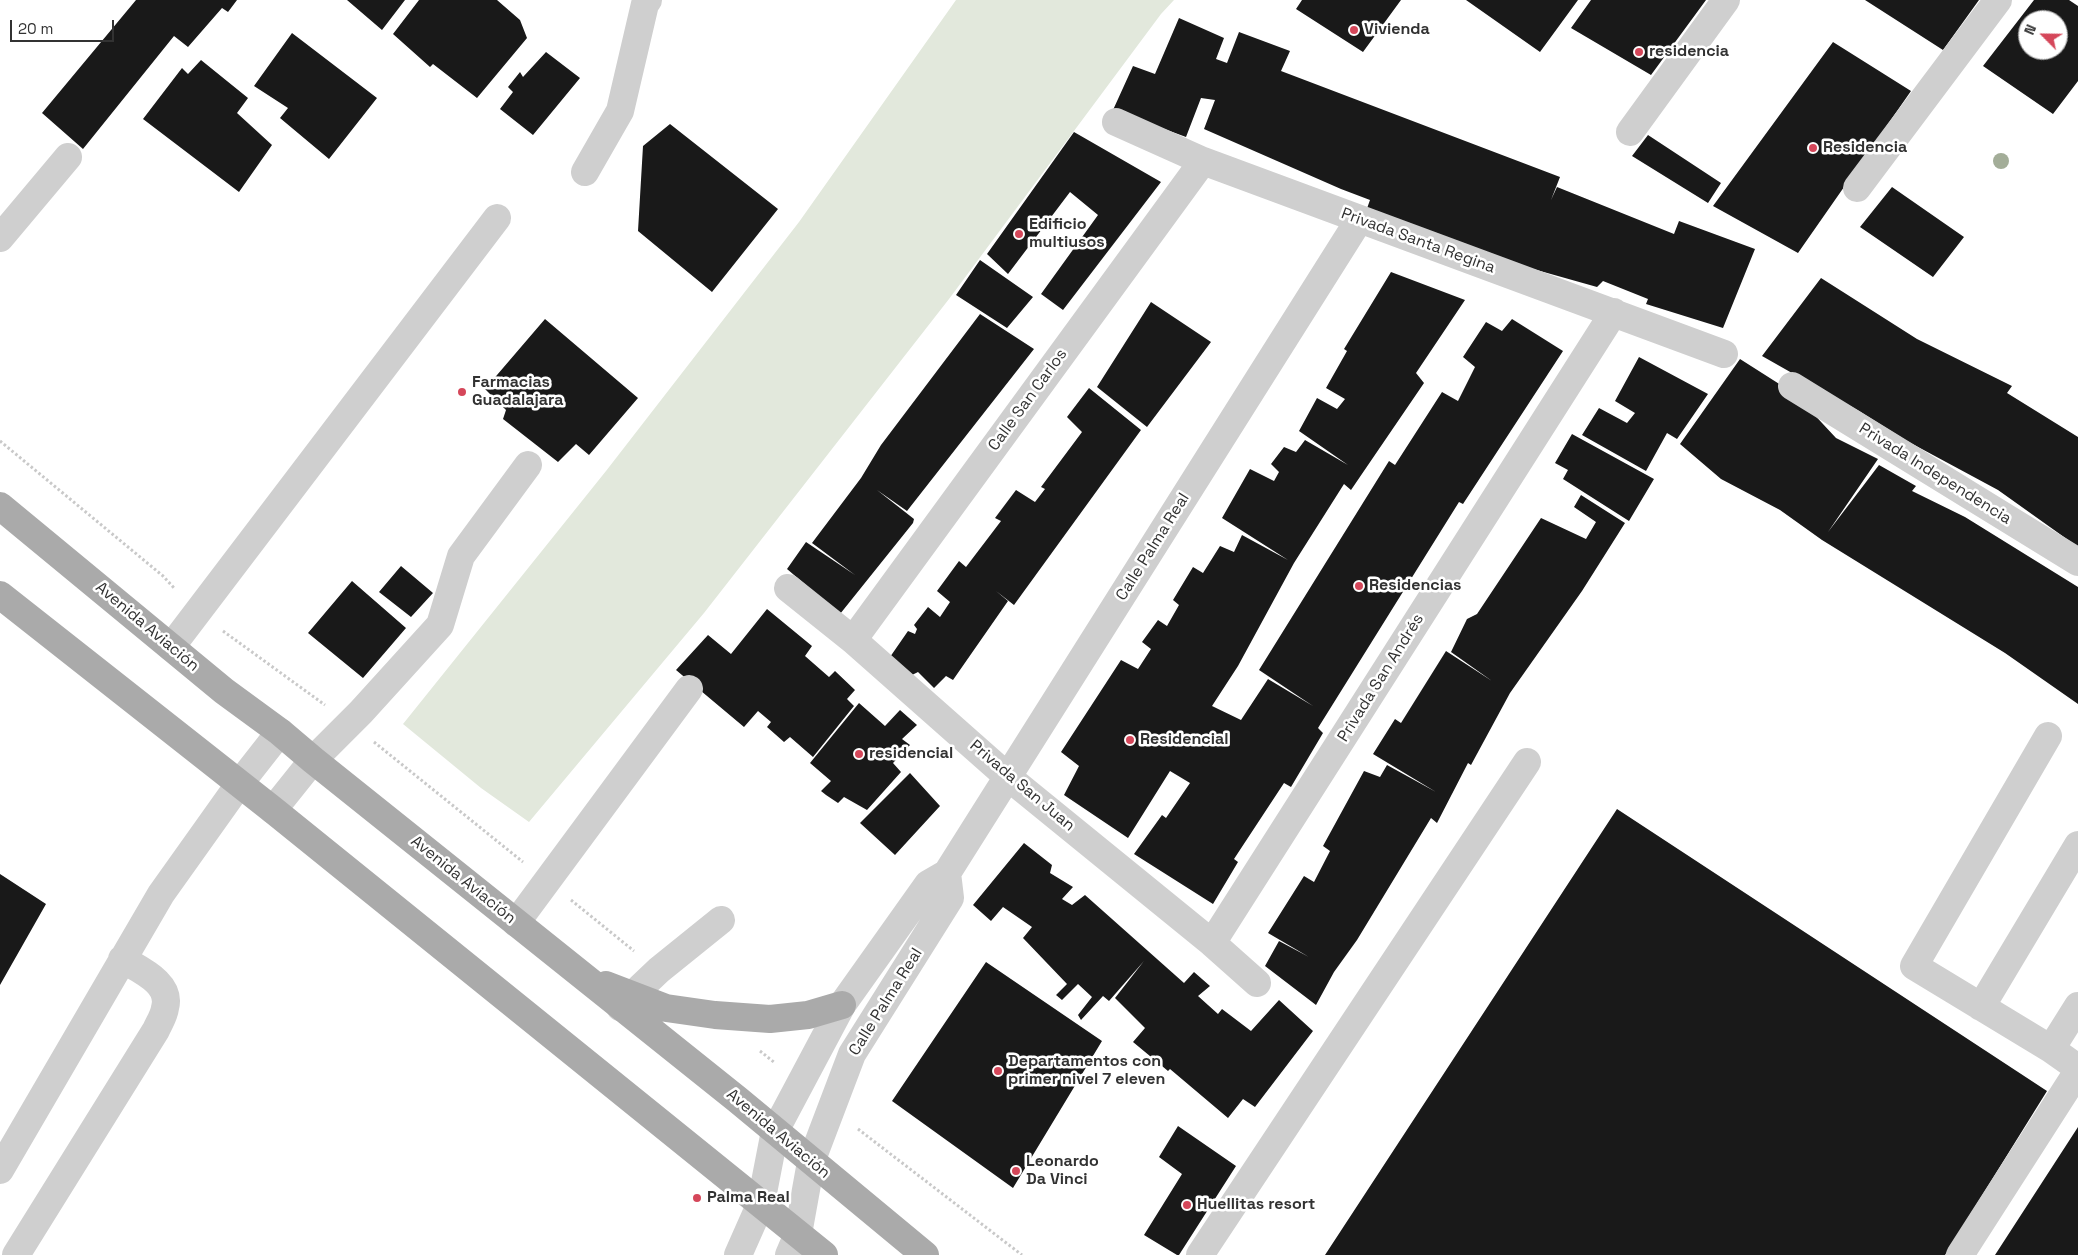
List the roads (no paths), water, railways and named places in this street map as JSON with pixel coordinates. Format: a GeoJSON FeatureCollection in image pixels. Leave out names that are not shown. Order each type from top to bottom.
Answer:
{"type":"FeatureCollection","features":[{"type":"Feature","properties":{"kind":"main road","name":"Avenida Aviación"},"geometry":{"type":"LineString","coordinates":[[0,506],[250,711],[280,732],[579,974],[626,1001],[811,1162],[925,1255]]}},
{"type":"Feature","properties":{"kind":"main road"},"geometry":{"type":"LineString","coordinates":[[0,594],[240,783],[760,1203],[794,1244],[824,1255]]}},
{"type":"Feature","properties":{"kind":"main road"},"geometry":{"type":"LineString","coordinates":[[626,1001],[715,1015],[770,1019],[808,1015],[842,1005]]}},
{"type":"Feature","properties":{"kind":"street"},"geometry":{"type":"LineString","coordinates":[[1630,132],[1726,0]]}},
{"type":"Feature","properties":{"kind":"street"},"geometry":{"type":"LineString","coordinates":[[1857,188],[1998,0]]}},
{"type":"Feature","properties":{"kind":"street"},"geometry":{"type":"LineString","coordinates":[[585,172],[620,111],[644,1]]}},
{"type":"Feature","properties":{"kind":"street","name":"Privada Santa Regina"},"geometry":{"type":"LineString","coordinates":[[1116,122],[1203,161],[1724,354]]}},
{"type":"Feature","properties":{"kind":"street"},"geometry":{"type":"LineString","coordinates":[[0,238],[68,157]]}},
{"type":"Feature","properties":{"kind":"street","name":"Calle San Carlos"},"geometry":{"type":"LineString","coordinates":[[853,640],[1203,161]]}},
{"type":"Feature","properties":{"kind":"street"},"geometry":{"type":"LineString","coordinates":[[171,646],[497,218]]}},
{"type":"Feature","properties":{"kind":"street","name":"Calle Palma Real"},"geometry":{"type":"LineString","coordinates":[[738,1255],[760,1203],[775,1130],[842,1005],[928,884],[947,873],[1360,220]]}},
{"type":"Feature","properties":{"kind":"street","name":"Privada San Andrés"},"geometry":{"type":"LineString","coordinates":[[1212,943],[1614,312]]}},
{"type":"Feature","properties":{"kind":"street","name":"Privada Independencia"},"geometry":{"type":"LineString","coordinates":[[1792,386],[2078,562]]}},
{"type":"Feature","properties":{"kind":"street"},"geometry":{"type":"LineString","coordinates":[[273,810],[313,760],[440,626],[461,556],[528,465]]}},
{"type":"Feature","properties":{"kind":"street","name":"Privada San Juan"},"geometry":{"type":"LineString","coordinates":[[788,588],[853,640],[1008,777],[1212,943],[1257,983]]}},
{"type":"Feature","properties":{"kind":"street"},"geometry":{"type":"LineString","coordinates":[[516,923],[689,689]]}},
{"type":"Feature","properties":{"kind":"street"},"geometry":{"type":"LineString","coordinates":[[0,1170],[161,894],[240,783],[280,732]]}},
{"type":"Feature","properties":{"kind":"street"},"geometry":{"type":"LineString","coordinates":[[1960,1255],[2078,1070],[2051,1049],[1914,966],[2048,736]]}},
{"type":"Feature","properties":{"kind":"street"},"geometry":{"type":"LineString","coordinates":[[1200,1255],[1527,762]]}},
{"type":"Feature","properties":{"kind":"street"},"geometry":{"type":"LineString","coordinates":[[1980,1007],[2078,845]]}},
{"type":"Feature","properties":{"kind":"street","name":"Calle Palma Real"},"geometry":{"type":"LineString","coordinates":[[794,1244],[811,1162],[852,1054],[950,898],[947,873]]}},
{"type":"Feature","properties":{"kind":"street"},"geometry":{"type":"LineString","coordinates":[[626,1001],[659,970],[721,920]]}},
{"type":"Feature","properties":{"kind":"street"},"geometry":{"type":"LineString","coordinates":[[16,1255],[156,1030],[166,1007],[164,989],[148,974],[122,959]]}},
{"type":"Feature","properties":{"kind":"street"},"geometry":{"type":"LineString","coordinates":[[842,1005],[871,1024]]}},
{"type":"Feature","properties":{"kind":"street"},"geometry":{"type":"LineString","coordinates":[[2051,1049],[2078,1006]]}},
{"type":"Feature","properties":{"kind":"place","name":"Vivienda"},"geometry":{"type":"Point","coordinates":[1354,30]}},
{"type":"Feature","properties":{"kind":"place","name":"residencia"},"geometry":{"type":"Point","coordinates":[1639,52]}},
{"type":"Feature","properties":{"kind":"place","name":"Residencia"},"geometry":{"type":"Point","coordinates":[1813,148]}},
{"type":"Feature","properties":{"kind":"place","name":"Edificio multiusos"},"geometry":{"type":"Point","coordinates":[1019,234]}},
{"type":"Feature","properties":{"kind":"place","name":"Farmacias Guadalajara"},"geometry":{"type":"Point","coordinates":[462,392]}},
{"type":"Feature","properties":{"kind":"place","name":"Residencias"},"geometry":{"type":"Point","coordinates":[1359,586]}},
{"type":"Feature","properties":{"kind":"place","name":"Residencial"},"geometry":{"type":"Point","coordinates":[1130,740]}},
{"type":"Feature","properties":{"kind":"place","name":"residencial"},"geometry":{"type":"Point","coordinates":[859,754]}},
{"type":"Feature","properties":{"kind":"place","name":"Departamentos con primer nivel 7 eleven"},"geometry":{"type":"Point","coordinates":[998,1071]}},
{"type":"Feature","properties":{"kind":"place","name":"Leonardo Da Vinci"},"geometry":{"type":"Point","coordinates":[1016,1171]}},
{"type":"Feature","properties":{"kind":"place","name":"Palma Real"},"geometry":{"type":"Point","coordinates":[697,1198]}},
{"type":"Feature","properties":{"kind":"place","name":"Huellitas resort"},"geometry":{"type":"Point","coordinates":[1187,1205]}}]}
